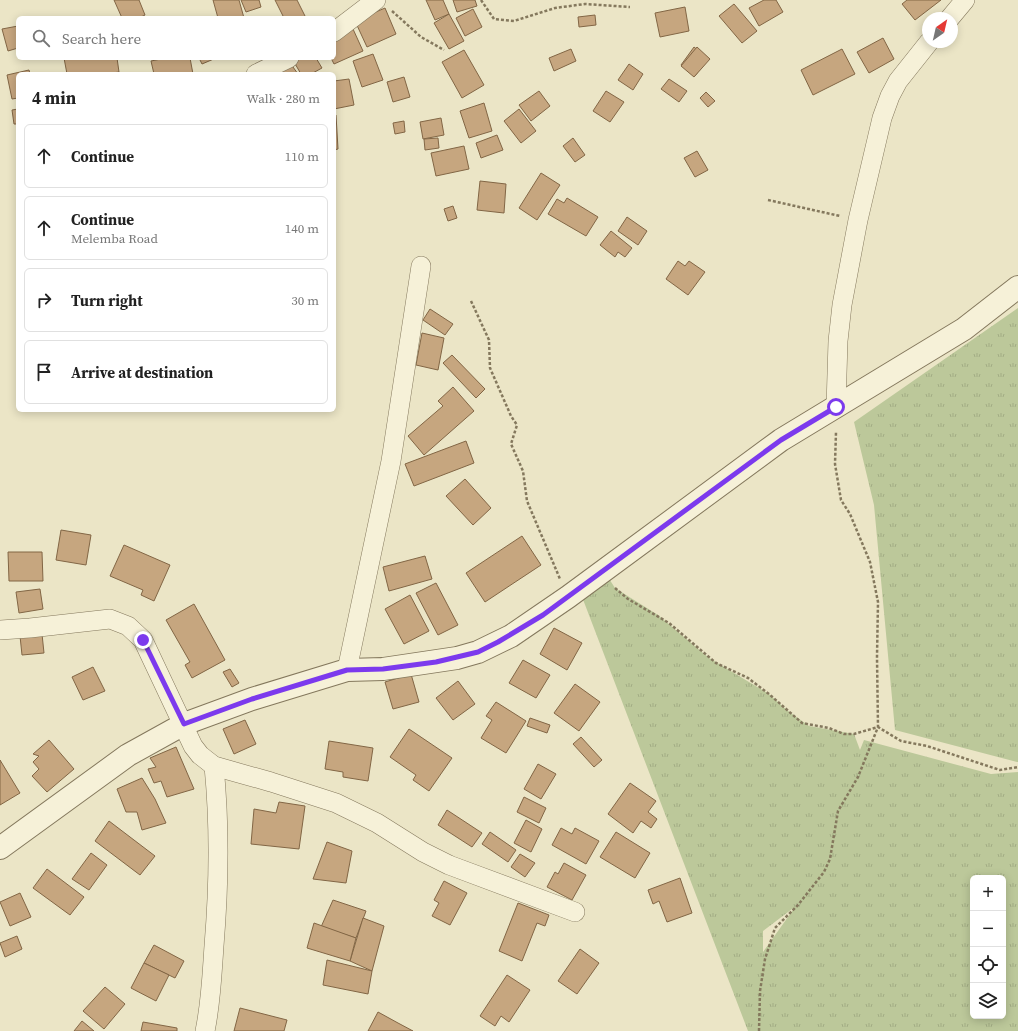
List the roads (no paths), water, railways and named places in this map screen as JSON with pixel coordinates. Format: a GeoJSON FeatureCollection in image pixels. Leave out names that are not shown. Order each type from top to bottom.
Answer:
{"type":"FeatureCollection","features":[{"type":"Feature","properties":{"kind":"street"},"geometry":{"type":"LineString","coordinates":[[955,12],[965,0]]}},
{"type":"Feature","properties":{"kind":"street"},"geometry":{"type":"LineString","coordinates":[[336,31],[382,3]]}},
{"type":"Feature","properties":{"kind":"street"},"geometry":{"type":"LineString","coordinates":[[836,407],[838,341],[842,305],[858,220],[882,118],[890,96],[910,64],[924,48]]}},
{"type":"Feature","properties":{"kind":"street"},"geometry":{"type":"LineString","coordinates":[[260,72],[285,60]]}},
{"type":"Feature","properties":{"kind":"street"},"geometry":{"type":"LineString","coordinates":[[347,670],[391,461],[420,266]]}},
{"type":"Feature","properties":{"kind":"street"},"geometry":{"type":"LineString","coordinates":[[0,848],[128,755],[184,724],[252,699],[347,670],[383,669],[436,662],[478,652],[511,636],[604,571],[730,476],[781,440],[964,329],[1018,287]]}},
{"type":"Feature","properties":{"kind":"street"},"geometry":{"type":"LineString","coordinates":[[0,630],[104,619],[122,622],[134,629],[143,640],[184,724],[193,746],[200,755],[214,766],[278,784],[336,803],[377,823],[423,852],[449,865],[575,912]]}},
{"type":"Feature","properties":{"kind":"street"},"geometry":{"type":"LineString","coordinates":[[205,1031],[212,974],[218,888],[218,808],[214,766]]}}]}
